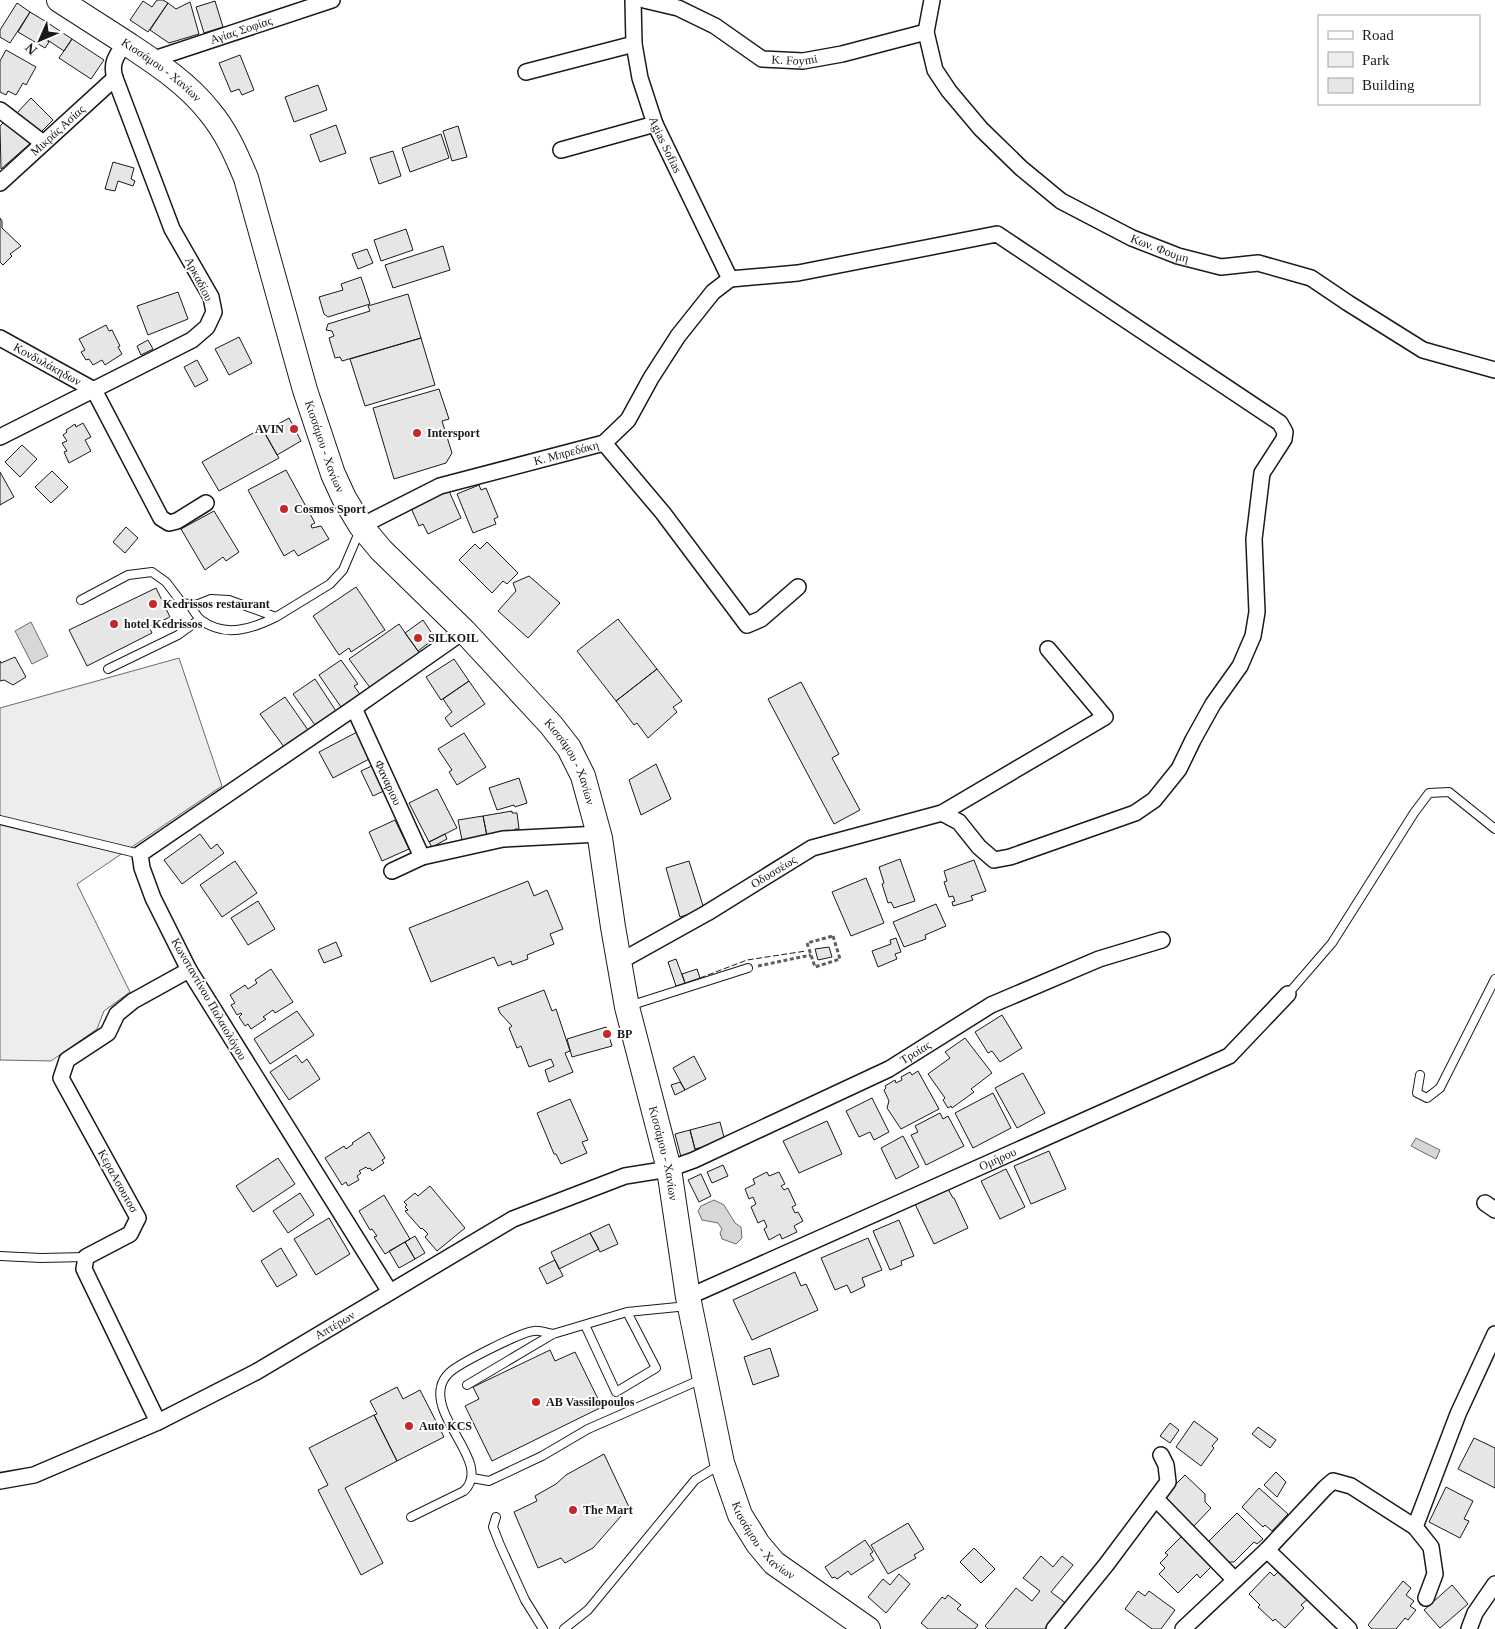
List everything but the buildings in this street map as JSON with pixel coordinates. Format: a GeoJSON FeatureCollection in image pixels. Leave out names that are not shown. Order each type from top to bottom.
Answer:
{"type":"FeatureCollection","features":[{"type":"Feature","properties":{"kind":"main road","name":"Κισσάμου - Χανίων"},"geometry":{"type":"LineString","coordinates":[[74,4],[125,43],[176,78],[208,110],[222,129],[235,151],[246,178],[304,390],[333,474],[344,498],[361,526],[381,550],[464,631],[551,725],[569,748],[583,776],[600,834],[618,962],[627,1007],[669,1169],[689,1301],[722,1463],[740,1515],[758,1544],[774,1563],[868,1629]]}},
{"type":"Feature","properties":{"kind":"street","name":"Αγίας Σοφίας"},"geometry":{"type":"LineString","coordinates":[[151,60],[332,0]]}},
{"type":"Feature","properties":{"kind":"street","name":"Agias Sofias"},"geometry":{"type":"LineString","coordinates":[[633,0],[634,44],[640,78],[655,124],[730,279]]}},
{"type":"Feature","properties":{"kind":"street","name":"K. Foymi"},"geometry":{"type":"LineString","coordinates":[[644,0],[678,8],[693,15],[715,26],[762,59],[803,61],[842,54],[926,32]]}},
{"type":"Feature","properties":{"kind":"street","name":"Κων. Φουμη"},"geometry":{"type":"LineString","coordinates":[[932,0],[926,32],[935,70],[949,91],[981,129],[1062,202],[1132,238],[1178,256],[1221,267],[1258,263],[1311,278],[1364,314],[1423,350],[1495,370]]}},
{"type":"Feature","properties":{"kind":"street","name":"Αρκαδίου"},"geometry":{"type":"LineString","coordinates":[[0,437],[192,340],[207,327],[214,312],[211,297],[172,229],[112,71],[113,61],[125,43]]}},
{"type":"Feature","properties":{"kind":"street"},"geometry":{"type":"LineString","coordinates":[[526,72],[634,44]]}},
{"type":"Feature","properties":{"kind":"street","name":"Μικράς Ασίας"},"geometry":{"type":"LineString","coordinates":[[0,183],[115,78]]}},
{"type":"Feature","properties":{"kind":"street"},"geometry":{"type":"LineString","coordinates":[[0,110],[43,143]]}},
{"type":"Feature","properties":{"kind":"street"},"geometry":{"type":"LineString","coordinates":[[561,150],[655,124]]}},
{"type":"Feature","properties":{"kind":"street"},"geometry":{"type":"LineString","coordinates":[[730,279],[798,273],[997,234],[1272,417],[1280,423],[1285,432],[1284,439],[1262,473],[1254,539],[1257,612],[1253,636],[1240,666],[1213,704],[1179,769],[1154,800],[1135,813],[1010,857],[994,860],[979,848],[959,822],[942,813]]}},
{"type":"Feature","properties":{"kind":"street","name":"Κ. Μπρεδάκη"},"geometry":{"type":"LineString","coordinates":[[361,526],[440,486],[604,442],[628,420],[651,378],[678,336],[713,292],[730,279]]}},
{"type":"Feature","properties":{"kind":"street","name":"Κονδυλάκηδων"},"geometry":{"type":"LineString","coordinates":[[0,338],[94,390]]}},
{"type":"Feature","properties":{"kind":"street"},"geometry":{"type":"LineString","coordinates":[[94,390],[161,518],[169,522],[177,521],[206,503]]}},
{"type":"Feature","properties":{"kind":"street"},"geometry":{"type":"LineString","coordinates":[[604,442],[663,512],[747,625],[761,619],[798,587]]}},
{"type":"Feature","properties":{"kind":"street"},"geometry":{"type":"LineString","coordinates":[[140,854],[464,631]]}},
{"type":"Feature","properties":{"kind":"street","name":"Οδυσσέως"},"geometry":{"type":"LineString","coordinates":[[618,962],[707,913],[812,848],[942,813],[1105,717],[1048,649]]}},
{"type":"Feature","properties":{"kind":"street","name":"Φαναριου"},"geometry":{"type":"LineString","coordinates":[[354,708],[422,857]]}},
{"type":"Feature","properties":{"kind":"street"},"geometry":{"type":"LineString","coordinates":[[392,871],[422,857],[503,839],[600,834]]}},
{"type":"Feature","properties":{"kind":"street","name":"Κωνσταντίνου Παλαιολόγου"},"geometry":{"type":"LineString","coordinates":[[140,854],[142,868],[153,898],[189,970],[390,1292]]}},
{"type":"Feature","properties":{"kind":"street","name":"Τροίας"},"geometry":{"type":"LineString","coordinates":[[669,1169],[694,1160],[889,1069],[991,1005],[1099,959],[1162,940]]}},
{"type":"Feature","properties":{"kind":"street","name":"ΚεραΑσουτοσ"},"geometry":{"type":"LineString","coordinates":[[86,1257],[130,1234],[138,1218],[61,1078],[67,1060],[108,1033],[117,1014],[132,1001],[189,970]]}},
{"type":"Feature","properties":{"kind":"street","name":"Ομήρου"},"geometry":{"type":"LineString","coordinates":[[689,1301],[1229,1056],[1288,994]]}},
{"type":"Feature","properties":{"kind":"street","name":"Απτέρων"},"geometry":{"type":"LineString","coordinates":[[0,1481],[34,1475],[158,1422],[256,1372],[514,1219],[625,1176],[669,1169]]}},
{"type":"Feature","properties":{"kind":"street"},"geometry":{"type":"LineString","coordinates":[[86,1257],[84,1269],[158,1422]]}},
{"type":"Feature","properties":{"kind":"street"},"geometry":{"type":"LineString","coordinates":[[1415,1528],[1458,1414],[1495,1334]]}},
{"type":"Feature","properties":{"kind":"street"},"geometry":{"type":"LineString","coordinates":[[1054,1629],[1106,1565],[1168,1482],[1166,1465],[1161,1455]]}},
{"type":"Feature","properties":{"kind":"street"},"geometry":{"type":"LineString","coordinates":[[1183,1629],[1267,1550],[1325,1488],[1334,1481],[1351,1486],[1415,1528],[1431,1547],[1435,1574],[1426,1598]]}},
{"type":"Feature","properties":{"kind":"street"},"geometry":{"type":"LineString","coordinates":[[1156,1499],[1235,1580]]}},
{"type":"Feature","properties":{"kind":"street"},"geometry":{"type":"LineString","coordinates":[[1267,1550],[1349,1629]]}},
{"type":"Feature","properties":{"kind":"street"},"geometry":{"type":"LineString","coordinates":[[1469,1629],[1475,1613],[1495,1584]]}},
{"type":"Feature","properties":{"kind":"lane"},"geometry":{"type":"LineString","coordinates":[[189,604],[200,619],[219,629],[237,631],[258,626],[330,584],[343,570],[361,526]]}},
{"type":"Feature","properties":{"kind":"lane"},"geometry":{"type":"LineString","coordinates":[[81,600],[128,575],[152,572],[166,582],[182,603],[196,605],[211,599],[229,600],[276,617]]}},
{"type":"Feature","properties":{"kind":"lane"},"geometry":{"type":"LineString","coordinates":[[108,669],[178,635],[200,619]]}},
{"type":"Feature","properties":{"kind":"lane"},"geometry":{"type":"LineString","coordinates":[[1288,994],[1332,943],[1414,813],[1429,793],[1449,792],[1495,829]]}},
{"type":"Feature","properties":{"kind":"lane"},"geometry":{"type":"LineString","coordinates":[[0,820],[140,854]]}},
{"type":"Feature","properties":{"kind":"lane"},"geometry":{"type":"LineString","coordinates":[[627,1007],[748,968]]}},
{"type":"Feature","properties":{"kind":"lane"},"geometry":{"type":"LineString","coordinates":[[1420,1075],[1416,1093],[1427,1098],[1440,1088],[1495,979]]}},
{"type":"Feature","properties":{"kind":"lane"},"geometry":{"type":"LineString","coordinates":[[0,1256],[41,1258],[86,1257]]}},
{"type":"Feature","properties":{"kind":"lane"},"geometry":{"type":"LineString","coordinates":[[467,1385],[553,1334],[627,1312],[689,1301]]}},
{"type":"Feature","properties":{"kind":"lane"},"geometry":{"type":"LineString","coordinates":[[585,1325],[616,1392],[656,1368],[627,1312]]}},
{"type":"Feature","properties":{"kind":"lane"},"geometry":{"type":"LineString","coordinates":[[410,1517],[464,1491],[472,1478],[470,1462],[444,1414],[440,1400],[444,1379],[450,1372],[480,1354],[517,1336],[534,1330],[553,1334]]}},
{"type":"Feature","properties":{"kind":"lane"},"geometry":{"type":"LineString","coordinates":[[472,1478],[489,1481],[542,1456],[588,1429],[705,1378]]}},
{"type":"Feature","properties":{"kind":"lane"},"geometry":{"type":"LineString","coordinates":[[564,1629],[588,1610],[695,1480],[722,1463]]}},
{"type":"Feature","properties":{"kind":"lane"},"geometry":{"type":"LineString","coordinates":[[496,1517],[493,1527],[500,1546],[525,1600],[543,1629]]}},
{"type":"Feature","properties":{"kind":"path"},"geometry":{"type":"LineString","coordinates":[[833,936],[840,959],[815,967],[811,955],[807,943],[833,936]]}},
{"type":"Feature","properties":{"kind":"path"},"geometry":{"type":"LineString","coordinates":[[748,968],[811,955]]}},
{"type":"Feature","properties":{"kind":"green space"},"geometry":{"type":"Polygon","coordinates":[[[179,658],[222,786],[77,884],[130,992],[104,1011],[97,1029],[51,1061],[0,1060],[0,708],[179,658]]]}},
{"type":"Feature","properties":{"kind":"shaded area"},"geometry":{"type":"Polygon","coordinates":[[[31,622],[48,656],[32,664],[15,631],[31,622]]]}},
{"type":"Feature","properties":{"kind":"shaded area"},"geometry":{"type":"Polygon","coordinates":[[[1416,1138],[1440,1150],[1436,1159],[1411,1146],[1416,1138]]]}},
{"type":"Feature","properties":{"kind":"shaded area"},"geometry":{"type":"Polygon","coordinates":[[[714,1200],[724,1205],[735,1223],[741,1227],[742,1238],[736,1244],[722,1239],[720,1233],[722,1229],[718,1223],[702,1220],[698,1211],[701,1206],[714,1200]]]}},
{"type":"Feature","properties":{"kind":"fence"},"geometry":{"type":"LineString","coordinates":[[700,978],[747,960],[806,951]]}},
{"type":"Feature","properties":{"kind":"place","name":"AVIN"},"geometry":{"type":"Point","coordinates":[294,429]}},
{"type":"Feature","properties":{"kind":"place","name":"Intersport"},"geometry":{"type":"Point","coordinates":[417,433]}},
{"type":"Feature","properties":{"kind":"place","name":"Cosmos Sport"},"geometry":{"type":"Point","coordinates":[284,509]}},
{"type":"Feature","properties":{"kind":"place","name":"Kedrissos restaurant"},"geometry":{"type":"Point","coordinates":[153,604]}},
{"type":"Feature","properties":{"kind":"place","name":"hotel Kedrissos"},"geometry":{"type":"Point","coordinates":[114,624]}},
{"type":"Feature","properties":{"kind":"place","name":"SILKOIL"},"geometry":{"type":"Point","coordinates":[418,638]}},
{"type":"Feature","properties":{"kind":"place","name":"BP"},"geometry":{"type":"Point","coordinates":[607,1034]}},
{"type":"Feature","properties":{"kind":"place","name":"AB Vassilopoulos"},"geometry":{"type":"Point","coordinates":[536,1402]}},
{"type":"Feature","properties":{"kind":"place","name":"Auto KCS"},"geometry":{"type":"Point","coordinates":[409,1426]}},
{"type":"Feature","properties":{"kind":"place","name":"The Mart"},"geometry":{"type":"Point","coordinates":[573,1510]}}]}
